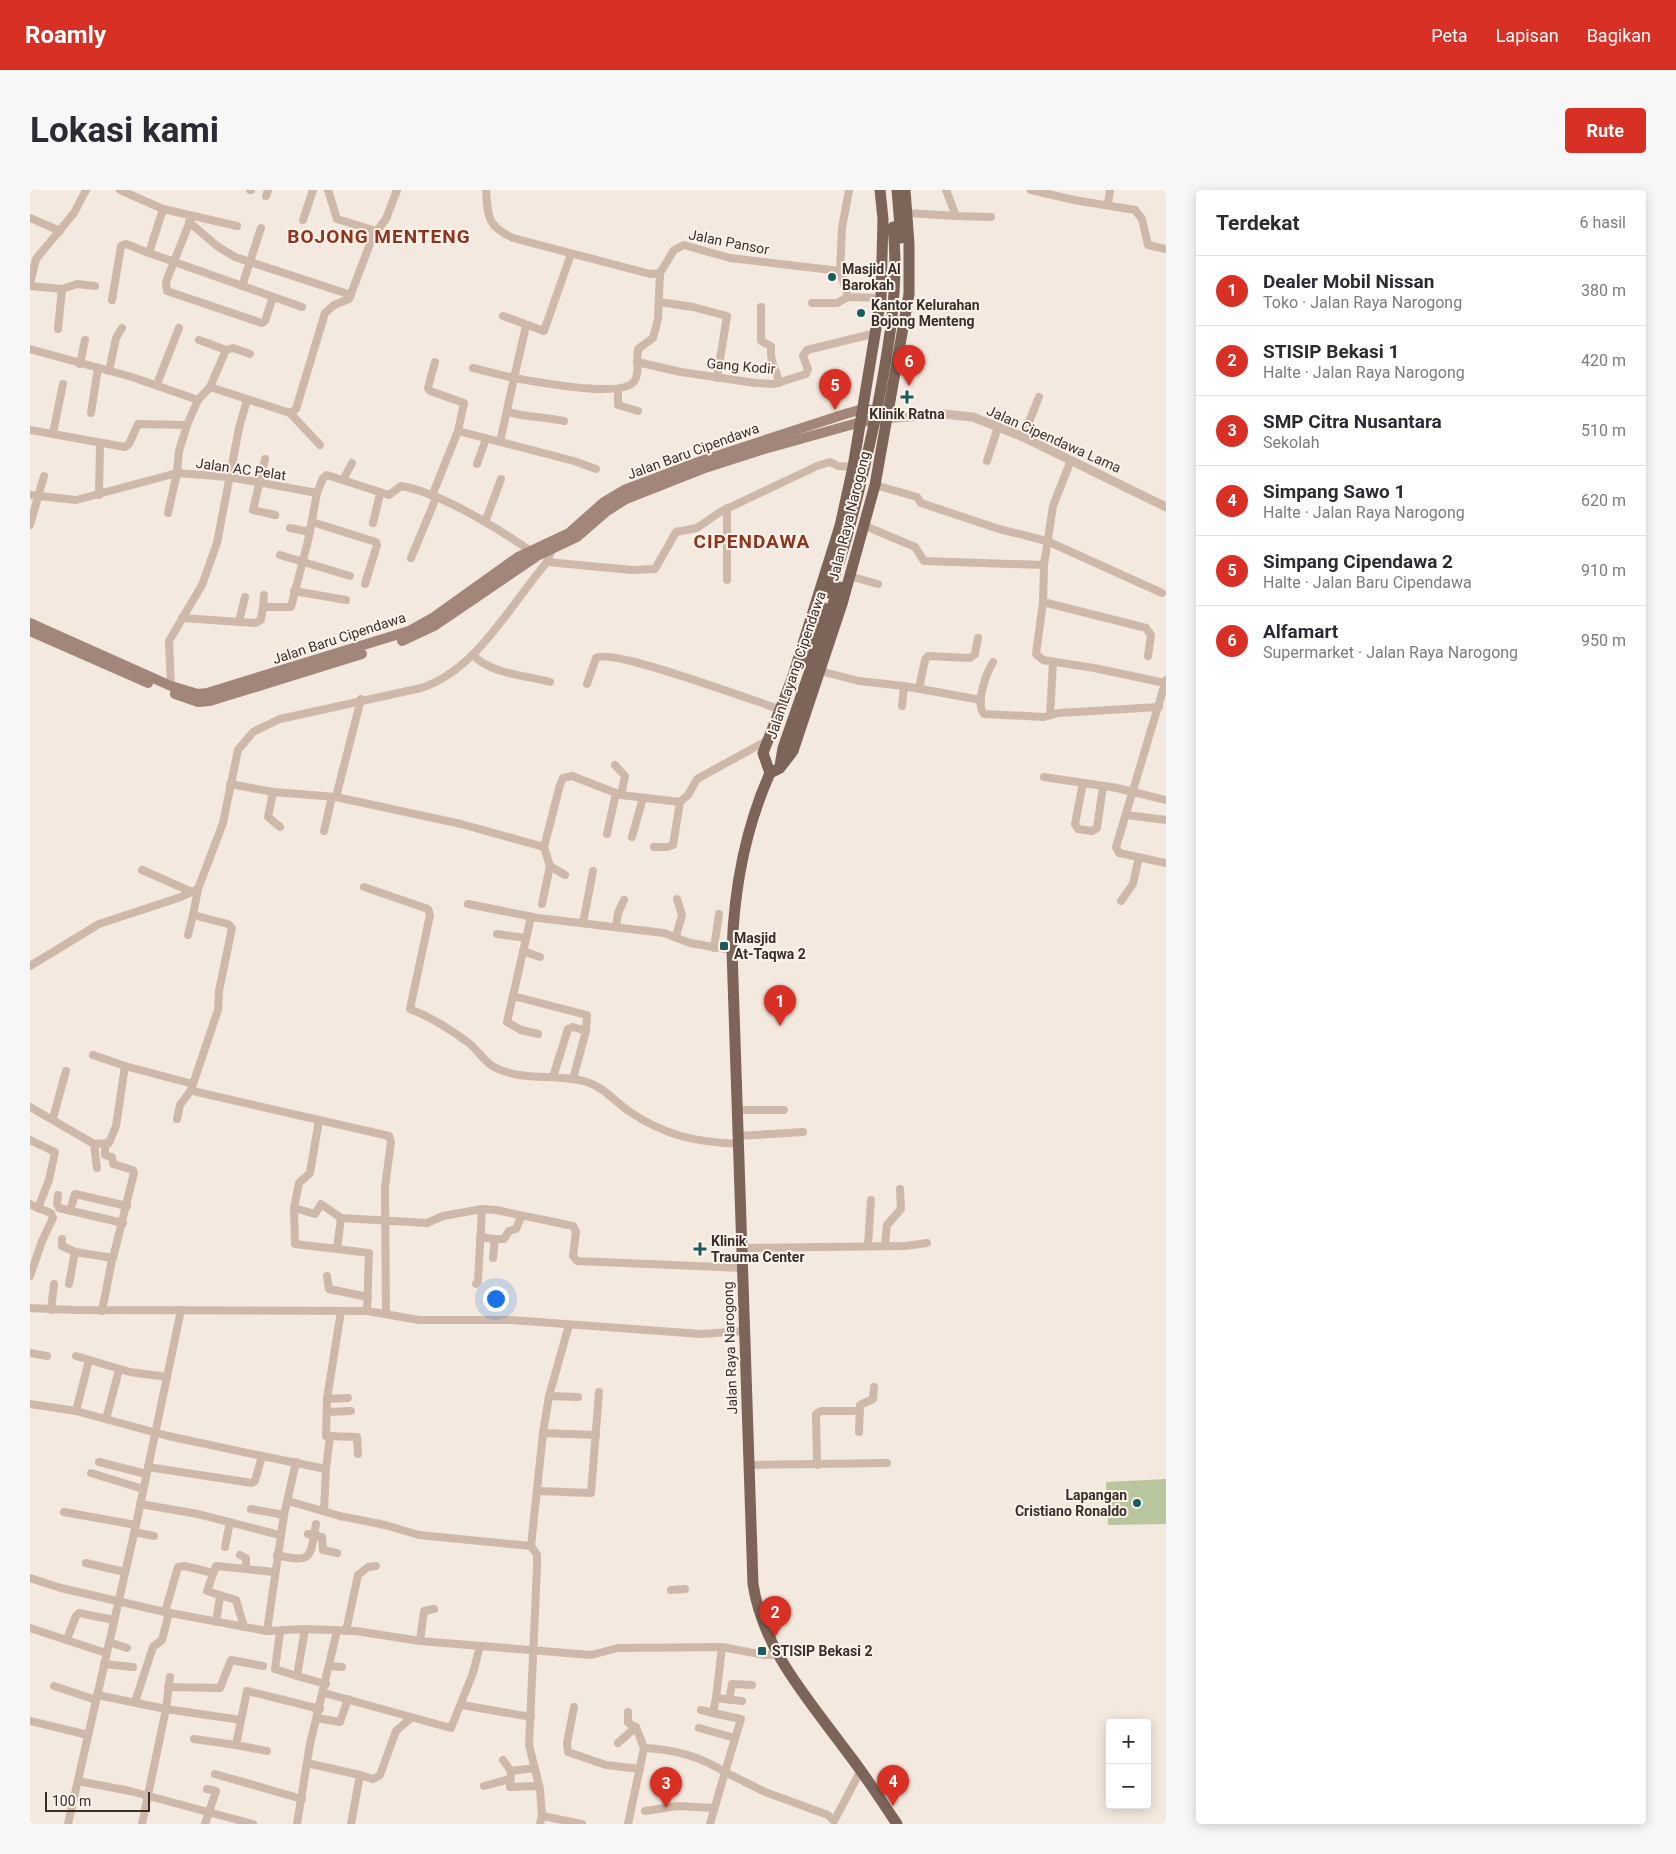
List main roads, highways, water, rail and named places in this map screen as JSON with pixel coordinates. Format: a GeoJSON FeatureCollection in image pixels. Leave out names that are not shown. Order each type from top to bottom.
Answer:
{"type":"FeatureCollection","features":[{"type":"Feature","properties":{"kind":"main road","name":"Jalan Raya Narogong"},"geometry":{"type":"LineString","coordinates":[[772,768],[763,753],[792,679],[840,526],[861,422],[866,409],[876,333],[884,298],[883,219],[880,190]]}},
{"type":"Feature","properties":{"kind":"main road","name":"Jalan Layang Cipendawa"},"geometry":{"type":"LineString","coordinates":[[772,768],[783,748],[854,515],[886,361],[893,303],[894,268],[890,190]]}},
{"type":"Feature","properties":{"kind":"main road","name":"Jalan Layang Cipendawa"},"geometry":{"type":"LineString","coordinates":[[820,630],[849,556],[870,480],[887,400],[899,322],[903,272],[897,190]]}},
{"type":"Feature","properties":{"kind":"main road","name":"Jalan Raya Narogong"},"geometry":{"type":"LineString","coordinates":[[897,1824],[861,1770],[796,1684],[778,1655],[761,1620],[756,1602],[753,1576],[732,950],[734,909],[746,842],[772,768],[793,751],[820,671],[875,485],[909,294],[905,190]]}},
{"type":"Feature","properties":{"kind":"main road"},"geometry":{"type":"LineString","coordinates":[[866,409],[884,298],[909,294]]}},
{"type":"Feature","properties":{"kind":"main road","name":"Jalan Baru Cipendawa"},"geometry":{"type":"LineString","coordinates":[[30,631],[103,665],[198,702],[210,702],[280,676],[386,643],[415,636],[434,626],[537,556],[569,533],[604,502],[624,490],[866,409],[886,415]]}},
{"type":"Feature","properties":{"kind":"main road"},"geometry":{"type":"LineString","coordinates":[[849,484],[864,470],[886,415]]}},
{"type":"Feature","properties":{"kind":"main road","name":"Jalan Baru Cipendawa"},"geometry":{"type":"LineString","coordinates":[[759,446],[886,415]]}},
{"type":"Feature","properties":{"kind":"main road","name":"Jalan Baru Cipendawa"},"geometry":{"type":"LineString","coordinates":[[386,643],[434,617],[518,557],[531,550],[551,546]]}},
{"type":"Feature","properties":{"kind":"main road","name":"Jalan Baru Cipendawa"},"geometry":{"type":"LineString","coordinates":[[30,623],[171,686],[198,694],[280,676]]}},
{"type":"Feature","properties":{"kind":"place","name":"Masjid Al Barokah"},"geometry":{"type":"Point","coordinates":[832,277]}},
{"type":"Feature","properties":{"kind":"place","name":"Kantor Kelurahan Bojong Menteng"},"geometry":{"type":"Point","coordinates":[861,313]}},
{"type":"Feature","properties":{"kind":"place","name":"Alfamart"},"geometry":{"type":"Point","coordinates":[909,386]}},
{"type":"Feature","properties":{"kind":"place","name":"Klinik Ratna"},"geometry":{"type":"Point","coordinates":[907,397]}},
{"type":"Feature","properties":{"kind":"place","name":"Simpang Cipendawa 2"},"geometry":{"type":"Point","coordinates":[835,410]}},
{"type":"Feature","properties":{"kind":"place","name":"Masjid At-Taqwa 2"},"geometry":{"type":"Point","coordinates":[724,946]}},
{"type":"Feature","properties":{"kind":"place","name":"Dealer Mobil Nissan"},"geometry":{"type":"Point","coordinates":[780,1026]}},
{"type":"Feature","properties":{"kind":"place","name":"Klinik Trauma Center"},"geometry":{"type":"Point","coordinates":[700,1249]}},
{"type":"Feature","properties":{"kind":"place","name":"Lapangan Cristiano Ronaldo"},"geometry":{"type":"Point","coordinates":[1137,1503]}},
{"type":"Feature","properties":{"kind":"place","name":"STISIP Bekasi 1"},"geometry":{"type":"Point","coordinates":[775,1637]}},
{"type":"Feature","properties":{"kind":"place","name":"STISIP Bekasi 2"},"geometry":{"type":"Point","coordinates":[762,1651]}},
{"type":"Feature","properties":{"kind":"place","name":"Simpang Sawo 1"},"geometry":{"type":"Point","coordinates":[893,1806]}},
{"type":"Feature","properties":{"kind":"place","name":"SMP Citra Nusantara"},"geometry":{"type":"Point","coordinates":[666,1808]}},
{"type":"Feature","properties":{"kind":"district","name":"BOJONG MENTENG"},"geometry":{"type":"Point","coordinates":[379,236]}},
{"type":"Feature","properties":{"kind":"district","name":"CIPENDAWA"},"geometry":{"type":"Point","coordinates":[752,541]}}]}
